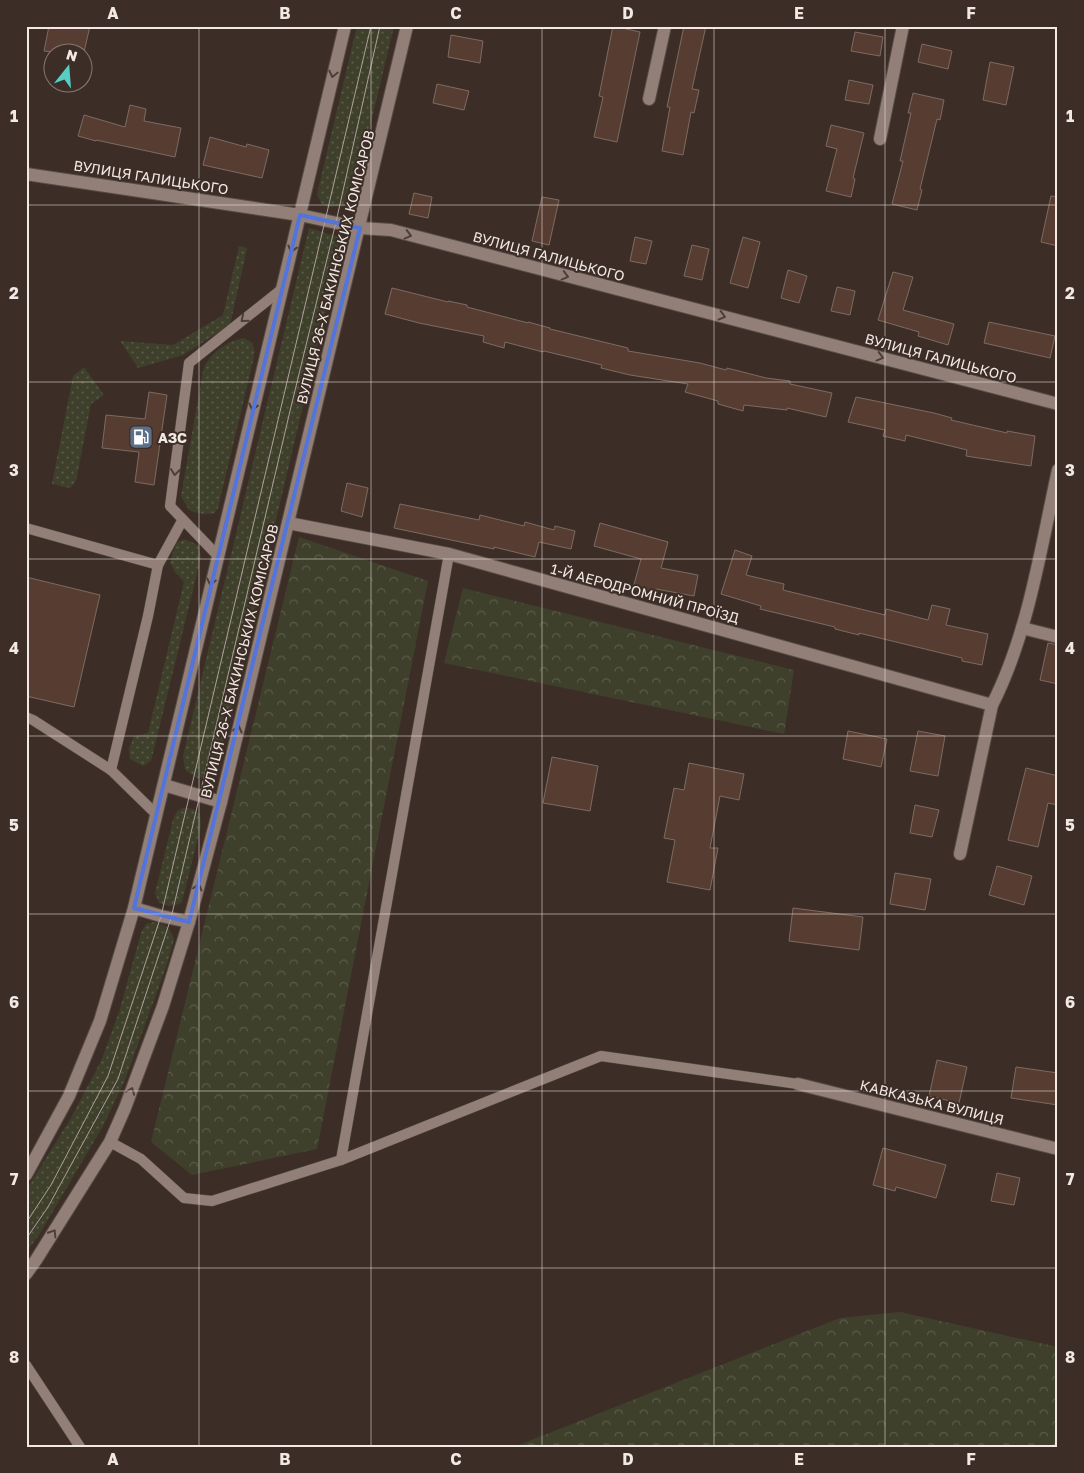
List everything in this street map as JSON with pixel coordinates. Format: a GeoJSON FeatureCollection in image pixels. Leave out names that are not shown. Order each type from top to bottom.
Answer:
{"type":"FeatureCollection","features":[{"type":"Feature","properties":{"kind":"street"},"geometry":{"type":"LineString","coordinates":[[26,1175],[69,1096],[100,1020],[134,908],[345,26]]}},
{"type":"Feature","properties":{"kind":"street","name":"ВУЛИЦЯ 26-Х БАКИНСЬКИХ КОМІСАРОВ"},"geometry":{"type":"LineString","coordinates":[[26,1274],[110,1142],[125,1108],[163,1006],[189,922],[221,802],[408,26]]}},
{"type":"Feature","properties":{"kind":"street"},"geometry":{"type":"LineString","coordinates":[[649,99],[665,26]]}},
{"type":"Feature","properties":{"kind":"street"},"geometry":{"type":"LineString","coordinates":[[880,139],[903,26]]}},
{"type":"Feature","properties":{"kind":"street","name":"ВУЛИЦЯ ГАЛИЦЬКОГО"},"geometry":{"type":"LineString","coordinates":[[26,174],[300,215],[360,228],[391,230],[1058,404]]}},
{"type":"Feature","properties":{"kind":"street"},"geometry":{"type":"LineString","coordinates":[[960,854],[992,705],[1002,684],[1022,628],[1058,470]]}},
{"type":"Feature","properties":{"kind":"street","name":"1-Й АЕРОДРОМНИЙ ПРОЇЗД"},"geometry":{"type":"LineString","coordinates":[[288,523],[449,554],[992,705]]}},
{"type":"Feature","properties":{"kind":"street"},"geometry":{"type":"LineString","coordinates":[[1022,628],[1058,637]]}},
{"type":"Feature","properties":{"kind":"street"},"geometry":{"type":"LineString","coordinates":[[164,785],[221,802]]}},
{"type":"Feature","properties":{"kind":"street"},"geometry":{"type":"LineString","coordinates":[[134,908],[189,922]]}},
{"type":"Feature","properties":{"kind":"street","name":"КАВКАЗЬКА ВУЛИЦЯ"},"geometry":{"type":"LineString","coordinates":[[798,1084],[1058,1150]]}},
{"type":"Feature","properties":{"kind":"lane"},"geometry":{"type":"LineString","coordinates":[[217,555],[182,521],[170,506],[189,363],[282,289]]}},
{"type":"Feature","properties":{"kind":"lane"},"geometry":{"type":"LineString","coordinates":[[111,770],[148,616],[158,565],[182,521]]}},
{"type":"Feature","properties":{"kind":"lane"},"geometry":{"type":"LineString","coordinates":[[26,528],[158,565]]}},
{"type":"Feature","properties":{"kind":"lane"},"geometry":{"type":"LineString","coordinates":[[341,1160],[449,554]]}},
{"type":"Feature","properties":{"kind":"lane"},"geometry":{"type":"LineString","coordinates":[[26,717],[111,770],[157,815]]}},
{"type":"Feature","properties":{"kind":"lane"},"geometry":{"type":"LineString","coordinates":[[110,1142],[141,1159],[184,1198],[212,1201],[341,1160],[601,1056],[798,1084]]}},
{"type":"Feature","properties":{"kind":"lane"},"geometry":{"type":"LineString","coordinates":[[26,1365],[80,1447]]}},
{"type":"Feature","properties":{"kind":"highlighted area"},"geometry":{"type":"Polygon","coordinates":[[[300,215],[360,228],[189,922],[134,908],[300,215]]]}},
{"type":"Feature","properties":{"kind":"green space"},"geometry":{"type":"Polygon","coordinates":[[[357,26],[394,26],[352,202],[343,206],[327,207],[321,203],[317,194],[357,26]]]}},
{"type":"Feature","properties":{"kind":"green space"},"geometry":{"type":"Polygon","coordinates":[[[309,228],[343,238],[217,768],[206,777],[197,778],[185,770],[183,756],[309,228]]]}},
{"type":"Feature","properties":{"kind":"green space"},"geometry":{"type":"Polygon","coordinates":[[[239,246],[247,248],[230,325],[183,355],[138,368],[120,341],[173,345],[223,315],[239,246]]]}},
{"type":"Feature","properties":{"kind":"green space"},"geometry":{"type":"Polygon","coordinates":[[[244,338],[253,345],[254,357],[218,508],[215,513],[195,512],[189,510],[181,496],[203,371],[209,359],[219,349],[231,342],[244,338]]]}},
{"type":"Feature","properties":{"kind":"green space"},"geometry":{"type":"Polygon","coordinates":[[[84,367],[104,395],[91,404],[76,481],[70,488],[52,484],[73,376],[84,367]]]}},
{"type":"Feature","properties":{"kind":"green space"},"geometry":{"type":"Polygon","coordinates":[[[299,537],[428,581],[317,1149],[192,1175],[151,1142],[299,537]]]}},
{"type":"Feature","properties":{"kind":"green space"},"geometry":{"type":"Polygon","coordinates":[[[184,539],[198,545],[201,557],[151,761],[143,766],[130,759],[129,749],[134,736],[148,733],[184,582],[175,572],[170,562],[176,543],[184,539]]]}},
{"type":"Feature","properties":{"kind":"green space"},"geometry":{"type":"Polygon","coordinates":[[[463,588],[794,670],[784,734],[444,663],[463,588]]]}},
{"type":"Feature","properties":{"kind":"green space"},"geometry":{"type":"Polygon","coordinates":[[[183,808],[193,809],[200,814],[201,826],[182,902],[168,906],[159,903],[155,893],[173,820],[177,811],[183,808]]]}},
{"type":"Feature","properties":{"kind":"green space"},"geometry":{"type":"Polygon","coordinates":[[[154,922],[166,926],[174,939],[167,964],[125,1080],[103,1126],[39,1235],[26,1252],[26,1190],[71,1118],[101,1061],[119,1012],[141,933],[146,924],[154,922]]]}},
{"type":"Feature","properties":{"kind":"green space"},"geometry":{"type":"Polygon","coordinates":[[[900,1312],[1058,1347],[1058,1447],[514,1447],[840,1318],[900,1312]]]}},
{"type":"Feature","properties":{"kind":"building"},"geometry":{"type":"Polygon","coordinates":[[[49,26],[90,26],[86,42],[46,42],[49,26]]]}},
{"type":"Feature","properties":{"kind":"building"},"geometry":{"type":"Polygon","coordinates":[[[613,26],[640,32],[617,142],[594,137],[603,97],[599,96],[613,26]]]}},
{"type":"Feature","properties":{"kind":"building"},"geometry":{"type":"Polygon","coordinates":[[[684,26],[706,26],[692,89],[699,90],[694,113],[691,112],[683,155],[662,151],[670,107],[667,107],[684,26]]]}},
{"type":"Feature","properties":{"kind":"building"},"geometry":{"type":"Polygon","coordinates":[[[855,32],[883,37],[880,56],[851,51],[855,32]]]}},
{"type":"Feature","properties":{"kind":"building"},"geometry":{"type":"Polygon","coordinates":[[[451,35],[483,41],[480,63],[448,57],[451,35]]]}},
{"type":"Feature","properties":{"kind":"building"},"geometry":{"type":"Polygon","coordinates":[[[922,44],[952,51],[948,69],[918,62],[922,44]]]}},
{"type":"Feature","properties":{"kind":"building"},"geometry":{"type":"Polygon","coordinates":[[[990,62],[1014,67],[1006,105],[983,100],[990,62]]]}},
{"type":"Feature","properties":{"kind":"building"},"geometry":{"type":"Polygon","coordinates":[[[849,80],[873,85],[869,104],[845,100],[849,80]]]}},
{"type":"Feature","properties":{"kind":"building"},"geometry":{"type":"Polygon","coordinates":[[[437,84],[469,91],[464,110],[433,103],[437,84]]]}},
{"type":"Feature","properties":{"kind":"building"},"geometry":{"type":"Polygon","coordinates":[[[913,93],[944,100],[940,120],[937,119],[920,189],[922,190],[917,210],[892,204],[903,161],[900,161],[911,113],[908,113],[913,93]]]}},
{"type":"Feature","properties":{"kind":"building"},"geometry":{"type":"Polygon","coordinates":[[[130,105],[146,109],[144,121],[181,128],[175,157],[78,136],[84,115],[125,127],[130,105]]]}},
{"type":"Feature","properties":{"kind":"building"},"geometry":{"type":"Polygon","coordinates":[[[831,125],[864,133],[853,178],[855,179],[851,197],[826,191],[837,149],[826,146],[831,125]]]}},
{"type":"Feature","properties":{"kind":"building"},"geometry":{"type":"Polygon","coordinates":[[[210,137],[246,147],[247,144],[269,150],[262,178],[203,165],[210,137]]]}},
{"type":"Feature","properties":{"kind":"building"},"geometry":{"type":"Polygon","coordinates":[[[414,193],[432,197],[428,218],[409,214],[414,193]]]}},
{"type":"Feature","properties":{"kind":"building"},"geometry":{"type":"Polygon","coordinates":[[[1051,196],[1058,197],[1058,246],[1041,242],[1051,196]]]}},
{"type":"Feature","properties":{"kind":"building"},"geometry":{"type":"Polygon","coordinates":[[[542,197],[559,200],[549,245],[532,241],[542,197]]]}},
{"type":"Feature","properties":{"kind":"building"},"geometry":{"type":"Polygon","coordinates":[[[635,237],[652,241],[646,264],[630,261],[635,237]]]}},
{"type":"Feature","properties":{"kind":"building"},"geometry":{"type":"Polygon","coordinates":[[[743,237],[760,242],[748,288],[730,283],[743,237]]]}},
{"type":"Feature","properties":{"kind":"building"},"geometry":{"type":"Polygon","coordinates":[[[692,245],[709,249],[702,280],[684,276],[692,245]]]}},
{"type":"Feature","properties":{"kind":"building"},"geometry":{"type":"Polygon","coordinates":[[[788,270],[807,276],[799,303],[781,298],[788,270]]]}},
{"type":"Feature","properties":{"kind":"building"},"geometry":{"type":"Polygon","coordinates":[[[893,272],[913,277],[903,310],[954,324],[948,345],[918,336],[919,332],[878,320],[893,272]]]}},
{"type":"Feature","properties":{"kind":"building"},"geometry":{"type":"Polygon","coordinates":[[[837,287],[855,291],[850,315],[831,311],[837,287]]]}},
{"type":"Feature","properties":{"kind":"building"},"geometry":{"type":"Polygon","coordinates":[[[392,288],[467,305],[467,307],[628,348],[628,351],[700,363],[726,370],[727,368],[766,378],[790,381],[790,384],[832,393],[826,417],[787,408],[787,410],[744,405],[743,411],[718,404],[718,401],[685,392],[688,384],[630,375],[601,368],[602,365],[505,342],[504,348],[483,342],[484,336],[385,314],[392,288]]]}},
{"type":"Feature","properties":{"kind":"building"},"geometry":{"type":"Polygon","coordinates":[[[989,322],[1055,336],[1050,358],[984,343],[989,322]]]}},
{"type":"Feature","properties":{"kind":"building"},"geometry":{"type":"Polygon","coordinates":[[[149,392],[167,395],[154,485],[135,482],[139,452],[102,448],[106,415],[145,419],[149,392]]]}},
{"type":"Feature","properties":{"kind":"building"},"geometry":{"type":"Polygon","coordinates":[[[856,397],[934,413],[952,418],[951,420],[1007,433],[1007,431],[1035,436],[1031,466],[966,456],[967,450],[906,435],[905,441],[883,436],[885,430],[848,422],[856,397]]]}},
{"type":"Feature","properties":{"kind":"building"},"geometry":{"type":"Polygon","coordinates":[[[347,483],[368,488],[362,517],[341,511],[347,483]]]}},
{"type":"Feature","properties":{"kind":"building"},"geometry":{"type":"Polygon","coordinates":[[[400,504],[479,520],[480,515],[524,526],[525,522],[554,530],[555,526],[575,531],[571,549],[539,542],[535,557],[494,547],[494,549],[394,528],[400,504]]]}},
{"type":"Feature","properties":{"kind":"building"},"geometry":{"type":"Polygon","coordinates":[[[600,523],[668,542],[661,568],[698,575],[694,596],[656,589],[654,594],[633,588],[641,559],[594,546],[600,523]]]}},
{"type":"Feature","properties":{"kind":"building"},"geometry":{"type":"Polygon","coordinates":[[[735,550],[752,556],[746,575],[784,584],[783,590],[885,615],[886,609],[928,620],[932,605],[950,609],[946,625],[988,634],[982,665],[962,661],[962,658],[859,633],[859,635],[835,629],[835,627],[760,609],[761,606],[721,594],[735,550]]]}},
{"type":"Feature","properties":{"kind":"building"},"geometry":{"type":"Polygon","coordinates":[[[26,577],[100,595],[74,707],[26,696],[26,577]]]}},
{"type":"Feature","properties":{"kind":"building"},"geometry":{"type":"Polygon","coordinates":[[[1048,643],[1058,645],[1058,684],[1040,680],[1048,643]]]}},
{"type":"Feature","properties":{"kind":"building"},"geometry":{"type":"Polygon","coordinates":[[[848,731],[887,739],[881,767],[843,759],[848,731]]]}},
{"type":"Feature","properties":{"kind":"building"},"geometry":{"type":"Polygon","coordinates":[[[918,731],[945,736],[938,776],[910,771],[918,731]]]}},
{"type":"Feature","properties":{"kind":"building"},"geometry":{"type":"Polygon","coordinates":[[[552,757],[598,766],[590,811],[543,803],[552,757]]]}},
{"type":"Feature","properties":{"kind":"building"},"geometry":{"type":"Polygon","coordinates":[[[689,763],[744,774],[739,800],[720,796],[710,848],[718,848],[710,890],[667,882],[675,840],[664,838],[674,788],[684,790],[689,763]]]}},
{"type":"Feature","properties":{"kind":"building"},"geometry":{"type":"Polygon","coordinates":[[[1026,768],[1058,776],[1058,805],[1048,803],[1038,847],[1008,840],[1026,768]]]}},
{"type":"Feature","properties":{"kind":"building"},"geometry":{"type":"Polygon","coordinates":[[[915,805],[939,810],[932,837],[910,833],[915,805]]]}},
{"type":"Feature","properties":{"kind":"building"},"geometry":{"type":"Polygon","coordinates":[[[997,866],[1032,876],[1024,905],[989,895],[997,866]]]}},
{"type":"Feature","properties":{"kind":"building"},"geometry":{"type":"Polygon","coordinates":[[[895,873],[931,879],[925,910],[890,904],[895,873]]]}},
{"type":"Feature","properties":{"kind":"building"},"geometry":{"type":"Polygon","coordinates":[[[793,908],[863,917],[859,950],[789,941],[793,908]]]}},
{"type":"Feature","properties":{"kind":"building"},"geometry":{"type":"Polygon","coordinates":[[[937,1060],[967,1067],[959,1103],[929,1096],[937,1060]]]}},
{"type":"Feature","properties":{"kind":"building"},"geometry":{"type":"Polygon","coordinates":[[[1016,1067],[1058,1073],[1058,1105],[1011,1098],[1016,1067]]]}},
{"type":"Feature","properties":{"kind":"building"},"geometry":{"type":"Polygon","coordinates":[[[883,1148],[946,1165],[936,1198],[896,1187],[895,1191],[873,1185],[883,1148]]]}},
{"type":"Feature","properties":{"kind":"building"},"geometry":{"type":"Polygon","coordinates":[[[997,1173],[1020,1178],[1014,1205],[991,1201],[997,1173]]]}},
{"type":"Feature","properties":{"kind":"tram line"},"geometry":{"type":"LineString","coordinates":[[26,1223],[51,1185],[108,1076],[161,916],[371,26]]}},
{"type":"Feature","properties":{"kind":"tram line"},"geometry":{"type":"LineString","coordinates":[[26,1239],[48,1207],[118,1079],[171,918],[336,222],[380,26]]}},
{"type":"Feature","properties":{"kind":"place","name":"АЗС"},"geometry":{"type":"Point","coordinates":[141,437]}}]}
